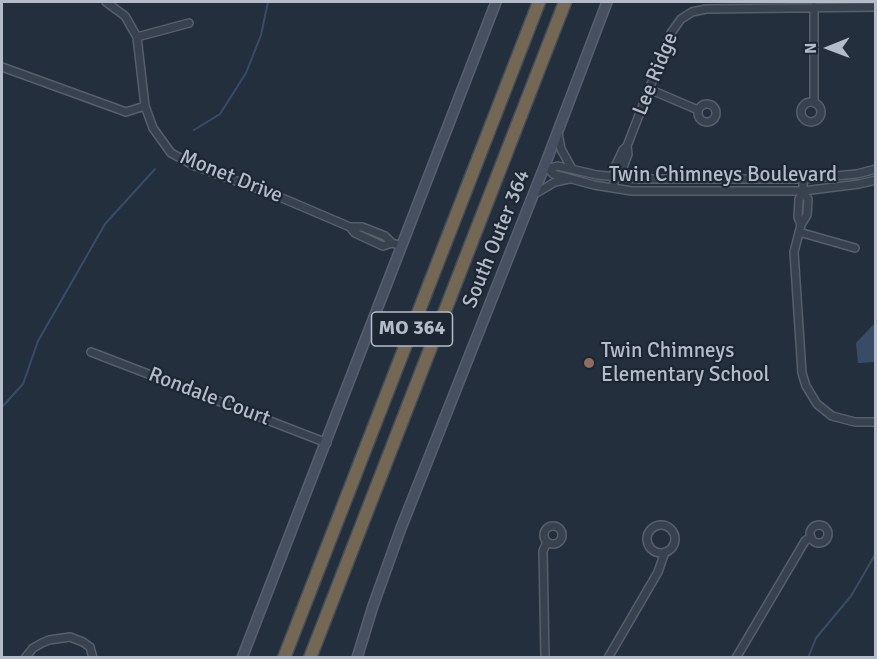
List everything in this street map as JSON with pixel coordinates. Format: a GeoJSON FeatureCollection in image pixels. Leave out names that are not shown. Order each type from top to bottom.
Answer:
{"type":"FeatureCollection","features":[{"type":"Feature","properties":{"kind":"highway","name":"MO 364"},"geometry":{"type":"LineString","coordinates":[[284,657],[539,2]]}},
{"type":"Feature","properties":{"kind":"highway","name":"MO 364"},"geometry":{"type":"LineString","coordinates":[[310,657],[565,2]]}},
{"type":"Feature","properties":{"kind":"main road"},"geometry":{"type":"LineString","coordinates":[[242,657],[327,443],[397,245],[496,2]]}},
{"type":"Feature","properties":{"kind":"main road","name":"South Outer 364"},"geometry":{"type":"LineString","coordinates":[[357,657],[401,528],[533,195],[548,166],[558,131],[607,2]]}},
{"type":"Feature","properties":{"kind":"street","name":"Monet Drive"},"geometry":{"type":"LineString","coordinates":[[106,2],[125,16],[137,37],[145,106],[156,135],[171,153],[195,166],[274,195],[350,227],[355,233],[383,246],[397,245]]}},
{"type":"Feature","properties":{"kind":"street"},"geometry":{"type":"LineString","coordinates":[[814,7],[814,103]]}},
{"type":"Feature","properties":{"kind":"street","name":"Lee Ridge"},"geometry":{"type":"LineString","coordinates":[[613,188],[615,177],[622,170],[628,154],[627,146],[671,33],[681,19],[692,12],[706,9],[876,7]]}},
{"type":"Feature","properties":{"kind":"street"},"geometry":{"type":"LineString","coordinates":[[137,37],[189,23]]}},
{"type":"Feature","properties":{"kind":"street"},"geometry":{"type":"LineString","coordinates":[[2,67],[126,112],[145,106]]}},
{"type":"Feature","properties":{"kind":"street"},"geometry":{"type":"LineString","coordinates":[[649,89],[698,110]]}},
{"type":"Feature","properties":{"kind":"street"},"geometry":{"type":"LineString","coordinates":[[558,131],[561,149],[572,169]]}},
{"type":"Feature","properties":{"kind":"street","name":"Twin Chimneys Boulevard"},"geometry":{"type":"LineString","coordinates":[[548,166],[638,179],[803,179],[857,174],[876,169]]}},
{"type":"Feature","properties":{"kind":"street","name":"Twin Chimneys Boulevard"},"geometry":{"type":"LineString","coordinates":[[548,166],[554,174],[632,191],[803,192],[876,180]]}},
{"type":"Feature","properties":{"kind":"street"},"geometry":{"type":"LineString","coordinates":[[533,195],[570,178]]}},
{"type":"Feature","properties":{"kind":"street"},"geometry":{"type":"LineString","coordinates":[[803,179],[803,192],[798,199],[800,228],[794,252],[802,373],[806,386],[817,404],[832,416],[855,422],[876,422]]}},
{"type":"Feature","properties":{"kind":"street"},"geometry":{"type":"LineString","coordinates":[[800,228],[855,248]]}},
{"type":"Feature","properties":{"kind":"street","name":"Rondale Court"},"geometry":{"type":"LineString","coordinates":[[91,352],[327,443]]}},
{"type":"Feature","properties":{"kind":"street"},"geometry":{"type":"LineString","coordinates":[[608,657],[658,572],[665,552],[673,546],[674,532],[668,526],[654,526],[647,536],[648,546],[656,552],[665,552]]}},
{"type":"Feature","properties":{"kind":"street"},"geometry":{"type":"LineString","coordinates":[[735,657],[805,541],[811,537]]}},
{"type":"Feature","properties":{"kind":"street"},"geometry":{"type":"LineString","coordinates":[[545,657],[543,551],[547,542]]}},
{"type":"Feature","properties":{"kind":"street"},"geometry":{"type":"LineString","coordinates":[[26,657],[33,648],[49,640],[70,637],[90,647],[93,657]]}},
{"type":"Feature","properties":{"kind":"water"},"geometry":{"type":"Polygon","coordinates":[[[875,323],[875,362],[858,363],[856,343],[875,323]]]}},
{"type":"Feature","properties":{"kind":"waterway"},"geometry":{"type":"LineString","coordinates":[[194,130],[220,114],[246,73],[261,35],[268,2]]}},
{"type":"Feature","properties":{"kind":"waterway"},"geometry":{"type":"LineString","coordinates":[[2,407],[23,384],[38,341],[105,224],[155,169]]}},
{"type":"Feature","properties":{"kind":"waterway"},"geometry":{"type":"LineString","coordinates":[[808,658],[816,638],[851,596],[876,553]]}},
{"type":"Feature","properties":{"kind":"place","name":"Twin Chimneys Elementary School"},"geometry":{"type":"Point","coordinates":[589,363]}}]}
